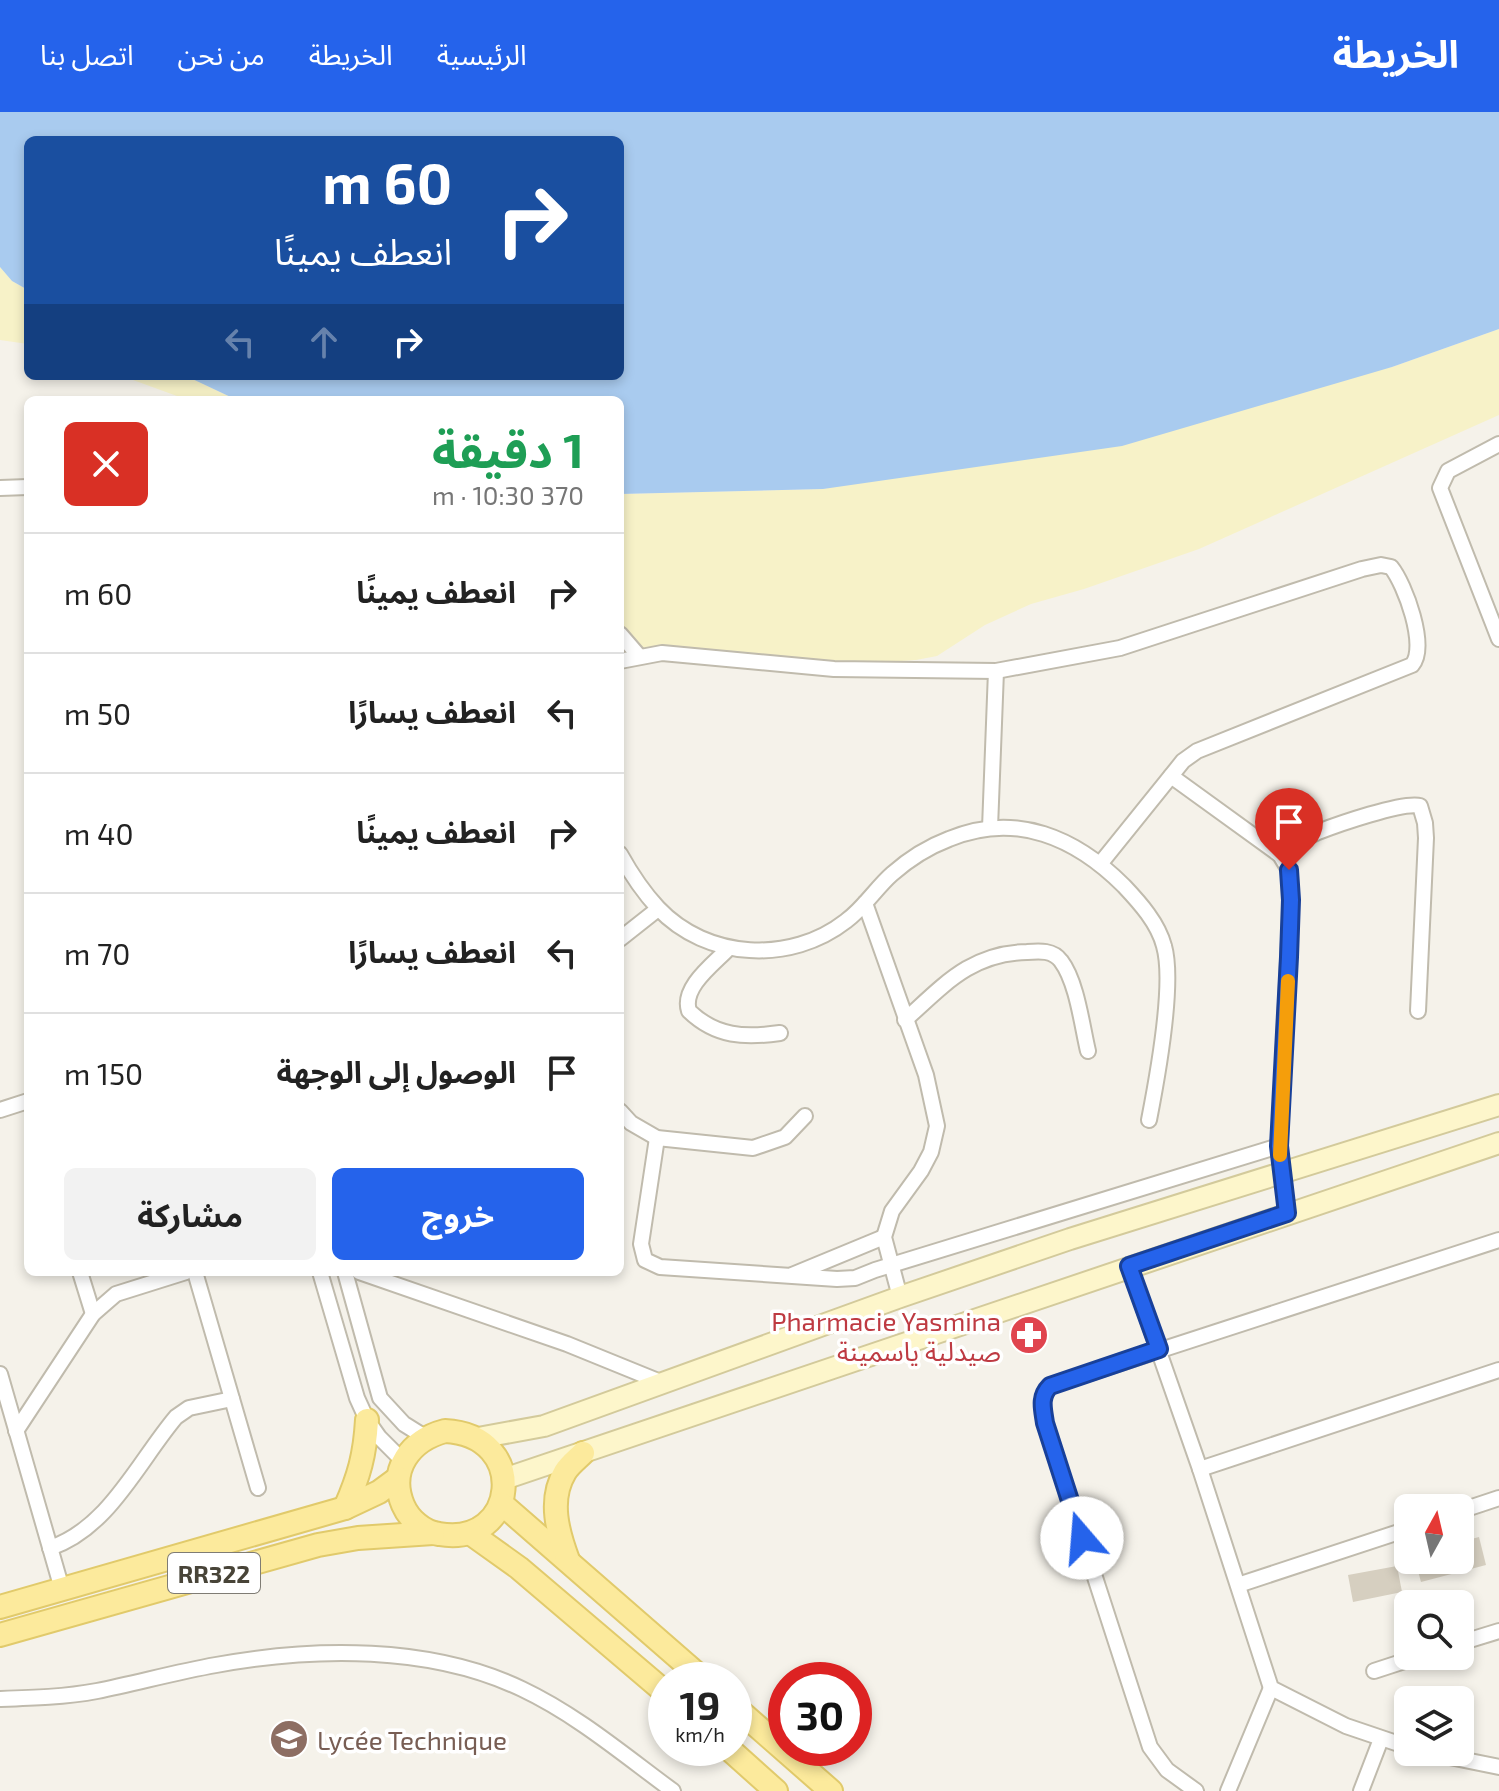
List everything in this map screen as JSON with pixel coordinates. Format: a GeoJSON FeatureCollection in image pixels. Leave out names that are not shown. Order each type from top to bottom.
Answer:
{"type":"FeatureCollection","features":[{"type":"Feature","properties":{"kind":"main road"},"geometry":{"type":"LineString","coordinates":[[478,1438],[544,1426],[900,1297],[1116,1224],[1499,1105]]}},
{"type":"Feature","properties":{"kind":"main road"},"geometry":{"type":"LineString","coordinates":[[504,1479],[1499,1143]]}},
{"type":"Feature","properties":{"kind":"main road"},"geometry":{"type":"LineString","coordinates":[[345,1508],[359,1478],[365,1453],[367,1420]]}},
{"type":"Feature","properties":{"kind":"main road"},"geometry":{"type":"LineString","coordinates":[[428,1436],[445,1431],[462,1432],[478,1438],[495,1456],[504,1479],[502,1504],[484,1524],[470,1533],[519,1568],[648,1678]]}},
{"type":"Feature","properties":{"kind":"main road","name":"RR322"},"geometry":{"type":"LineString","coordinates":[[0,1607],[345,1508],[379,1492],[400,1469],[413,1446],[428,1436]]}},
{"type":"Feature","properties":{"kind":"main road"},"geometry":{"type":"LineString","coordinates":[[569,1561],[559,1536],[556,1497],[564,1473],[583,1453]]}},
{"type":"Feature","properties":{"kind":"main road"},"geometry":{"type":"LineString","coordinates":[[400,1469],[399,1495],[406,1512],[417,1525],[433,1533]]}},
{"type":"Feature","properties":{"kind":"main road"},"geometry":{"type":"LineString","coordinates":[[502,1504],[684,1662]]}},
{"type":"Feature","properties":{"kind":"main road","name":"RR322"},"geometry":{"type":"LineString","coordinates":[[0,1635],[318,1545],[358,1538],[470,1533]]}},
{"type":"Feature","properties":{"kind":"main road"},"geometry":{"type":"LineString","coordinates":[[752,1722],[831,1791]]}},
{"type":"Feature","properties":{"kind":"main road"},"geometry":{"type":"LineString","coordinates":[[748,1766],[776,1791]]}},
{"type":"Feature","properties":{"kind":"street"},"geometry":{"type":"LineString","coordinates":[[1499,444],[1448,471],[1440,488],[1499,639]]}},
{"type":"Feature","properties":{"kind":"street"},"geometry":{"type":"LineString","coordinates":[[0,488],[24,487]]}},
{"type":"Feature","properties":{"kind":"street"},"geometry":{"type":"LineString","coordinates":[[624,660],[662,653],[834,669],[996,671],[1120,648],[1362,569],[1381,565],[1391,567],[1401,582],[1417,635],[1418,655],[1412,665],[1197,751],[1183,761],[1100,864]]}},
{"type":"Feature","properties":{"kind":"street"},"geometry":{"type":"LineString","coordinates":[[624,639],[639,656]]}},
{"type":"Feature","properties":{"kind":"street"},"geometry":{"type":"LineString","coordinates":[[990,828],[996,671]]}},
{"type":"Feature","properties":{"kind":"street"},"geometry":{"type":"LineString","coordinates":[[1171,776],[1280,855],[1289,870],[1291,900],[1279,1146],[1287,1213]]}},
{"type":"Feature","properties":{"kind":"street"},"geometry":{"type":"LineString","coordinates":[[1280,855],[1318,832],[1396,807],[1410,804],[1420,806],[1426,838],[1418,1011]]}},
{"type":"Feature","properties":{"kind":"street"},"geometry":{"type":"LineString","coordinates":[[624,860],[658,909],[680,925],[706,940],[752,952],[776,951],[821,937],[846,921],[892,874],[921,852],[951,837],[990,828],[1019,829],[1050,834],[1074,845],[1100,864],[1136,899],[1164,945],[1167,984],[1149,1120]]}},
{"type":"Feature","properties":{"kind":"street"},"geometry":{"type":"LineString","coordinates":[[865,903],[926,1075],[937,1126],[931,1152],[892,1211],[884,1237],[900,1297]]}},
{"type":"Feature","properties":{"kind":"street"},"geometry":{"type":"LineString","coordinates":[[624,936],[658,909]]}},
{"type":"Feature","properties":{"kind":"street"},"geometry":{"type":"LineString","coordinates":[[729,948],[694,985],[687,997],[689,1011],[715,1030],[732,1036],[780,1033]]}},
{"type":"Feature","properties":{"kind":"street"},"geometry":{"type":"LineString","coordinates":[[905,1020],[976,961],[1017,952],[1044,951],[1063,964],[1088,1051]]}},
{"type":"Feature","properties":{"kind":"street"},"geometry":{"type":"LineString","coordinates":[[0,1110],[24,1104]]}},
{"type":"Feature","properties":{"kind":"street"},"geometry":{"type":"LineString","coordinates":[[624,1115],[657,1138],[753,1148],[785,1137],[805,1116]]}},
{"type":"Feature","properties":{"kind":"street"},"geometry":{"type":"LineString","coordinates":[[657,1138],[641,1244],[645,1260],[660,1267],[855,1278],[1279,1146]]}},
{"type":"Feature","properties":{"kind":"street"},"geometry":{"type":"LineString","coordinates":[[788,1276],[884,1237]]}},
{"type":"Feature","properties":{"kind":"street"},"geometry":{"type":"LineString","coordinates":[[1196,1791],[1167,1770],[1150,1747],[1045,1423],[1042,1407],[1044,1392],[1050,1386],[1159,1349],[1499,1240]]}},
{"type":"Feature","properties":{"kind":"street"},"geometry":{"type":"LineString","coordinates":[[1129,1266],[1200,1469],[1271,1688],[1228,1791]]}},
{"type":"Feature","properties":{"kind":"street"},"geometry":{"type":"LineString","coordinates":[[81,1276],[93,1314]]}},
{"type":"Feature","properties":{"kind":"street"},"geometry":{"type":"LineString","coordinates":[[16,1431],[93,1314],[116,1294],[173,1276]]}},
{"type":"Feature","properties":{"kind":"street"},"geometry":{"type":"LineString","coordinates":[[196,1276],[258,1488]]}},
{"type":"Feature","properties":{"kind":"street"},"geometry":{"type":"LineString","coordinates":[[321,1276],[357,1398],[367,1420],[400,1469]]}},
{"type":"Feature","properties":{"kind":"street"},"geometry":{"type":"LineString","coordinates":[[346,1276],[380,1398],[404,1424],[428,1436]]}},
{"type":"Feature","properties":{"kind":"street"},"geometry":{"type":"LineString","coordinates":[[371,1276],[567,1344],[663,1383]]}},
{"type":"Feature","properties":{"kind":"street"},"geometry":{"type":"LineString","coordinates":[[1200,1469],[1499,1370]]}},
{"type":"Feature","properties":{"kind":"street"},"geometry":{"type":"LineString","coordinates":[[0,1374],[62,1589]]}},
{"type":"Feature","properties":{"kind":"street"},"geometry":{"type":"LineString","coordinates":[[50,1548],[67,1543],[104,1511],[176,1417],[189,1408],[232,1399]]}},
{"type":"Feature","properties":{"kind":"street"},"geometry":{"type":"LineString","coordinates":[[1474,1506],[1499,1498]]}},
{"type":"Feature","properties":{"kind":"street"},"geometry":{"type":"LineString","coordinates":[[1238,1585],[1394,1534]]}},
{"type":"Feature","properties":{"kind":"street"},"geometry":{"type":"LineString","coordinates":[[1474,1639],[1499,1631]]}},
{"type":"Feature","properties":{"kind":"street"},"geometry":{"type":"LineString","coordinates":[[0,1699],[97,1691],[266,1657],[413,1658],[466,1669],[521,1689],[575,1719],[673,1791]]}},
{"type":"Feature","properties":{"kind":"street"},"geometry":{"type":"LineString","coordinates":[[1374,1671],[1394,1664]]}},
{"type":"Feature","properties":{"kind":"street"},"geometry":{"type":"LineString","coordinates":[[1271,1688],[1346,1726],[1394,1743]]}},
{"type":"Feature","properties":{"kind":"street"},"geometry":{"type":"LineString","coordinates":[[1361,1791],[1381,1739]]}},
{"type":"Feature","properties":{"kind":"street"},"geometry":{"type":"LineString","coordinates":[[1474,1762],[1499,1767]]}},
{"type":"Feature","properties":{"kind":"sand"},"geometry":{"type":"Polygon","coordinates":[[[0,267],[12,281],[24,288],[24,343],[0,340],[0,267]]]}},
{"type":"Feature","properties":{"kind":"sand"},"geometry":{"type":"Polygon","coordinates":[[[1499,329],[1499,415],[1199,549],[1031,604],[985,625],[937,656],[841,665],[699,649],[652,654],[624,664],[624,494],[823,489],[1392,367],[1499,329]]]}},
{"type":"Feature","properties":{"kind":"sand"},"geometry":{"type":"Polygon","coordinates":[[[133,380],[194,380],[228,396],[177,396],[133,380]]]}},
{"type":"Feature","properties":{"kind":"water"},"geometry":{"type":"Polygon","coordinates":[[[0,112],[1499,112],[1499,329],[1392,367],[1122,446],[823,489],[624,494],[624,396],[228,396],[194,380],[624,380],[624,136],[24,136],[24,288],[12,281],[0,267],[0,112]]]}},
{"type":"Feature","properties":{"kind":"building"},"geometry":{"type":"Polygon","coordinates":[[[1479,1537],[1486,1565],[1474,1568],[1474,1538],[1479,1537]]]}},
{"type":"Feature","properties":{"kind":"building"},"geometry":{"type":"Polygon","coordinates":[[[1394,1567],[1402,1590],[1353,1602],[1348,1575],[1394,1567]]]}},
{"type":"Feature","properties":{"kind":"building"},"geometry":{"type":"Polygon","coordinates":[[[1419,1574],[1452,1574],[1421,1582],[1419,1574]]]}},
{"type":"Feature","properties":{"kind":"slow traffic"},"geometry":{"type":"LineString","coordinates":[[1280,1155],[1288,981]]}},
{"type":"Feature","properties":{"kind":"place","name":"Pharmacie Yasmina صيدلية ياسمينة"},"geometry":{"type":"Point","coordinates":[1029,1335]}},
{"type":"Feature","properties":{"kind":"place","name":"Lycée Technique"},"geometry":{"type":"Point","coordinates":[289,1739]}},
{"type":"Feature","properties":{"kind":"route"},"geometry":{"type":"LineString","coordinates":[[1082,1538],[1045,1423],[1042,1407],[1044,1392],[1050,1386],[1159,1349],[1129,1266],[1287,1213],[1279,1146],[1289,957],[1289,870]]}}]}
